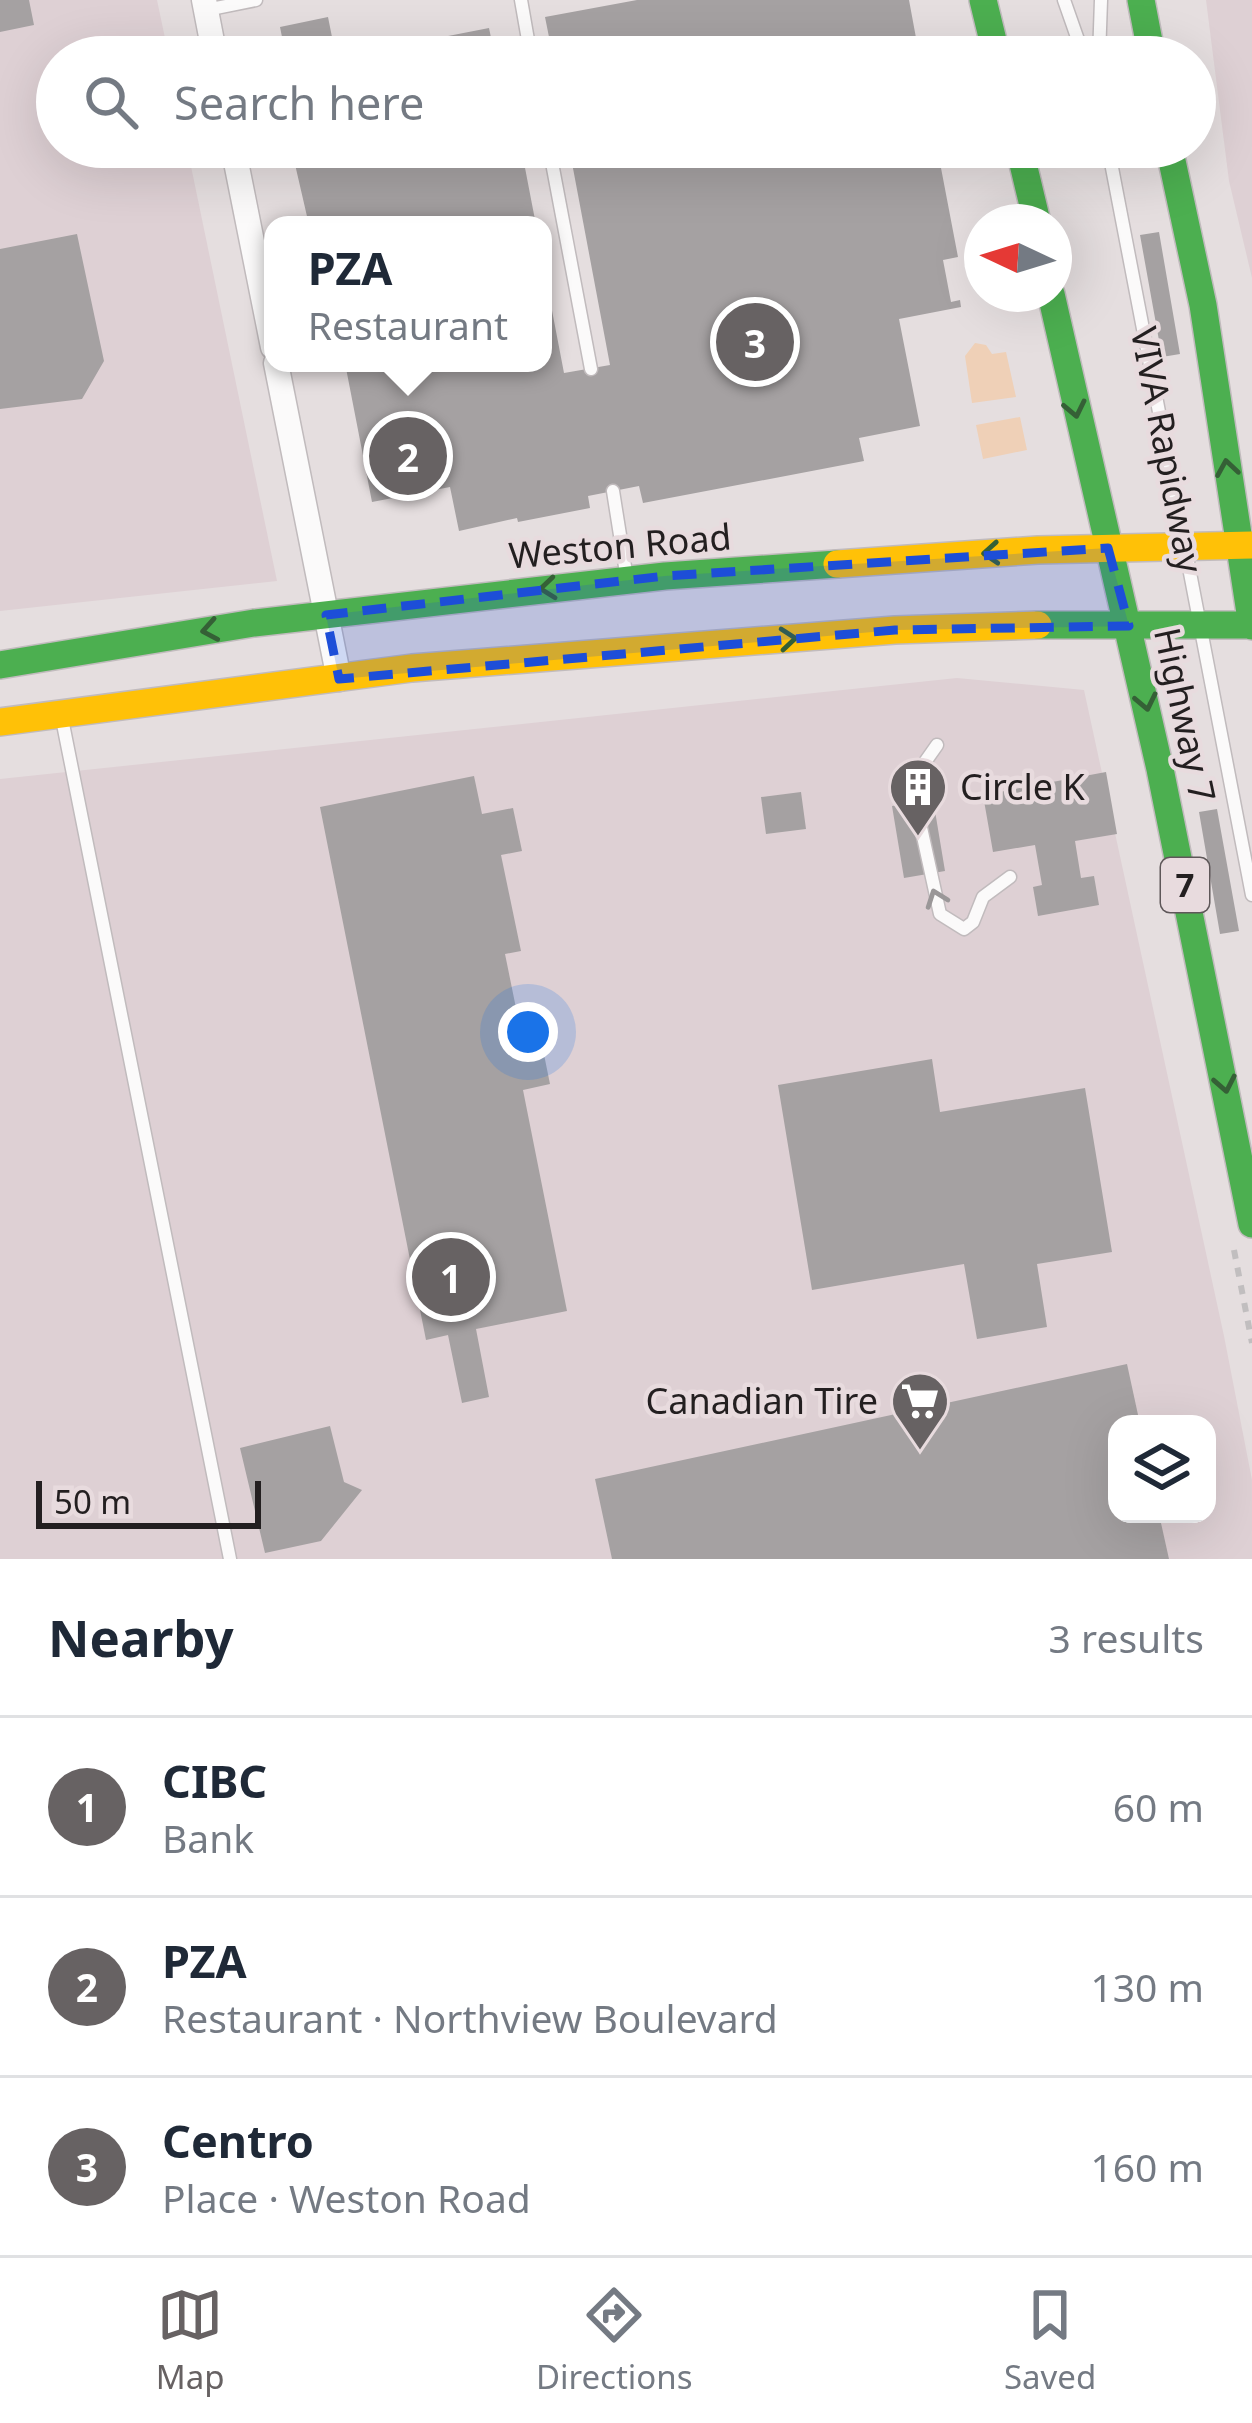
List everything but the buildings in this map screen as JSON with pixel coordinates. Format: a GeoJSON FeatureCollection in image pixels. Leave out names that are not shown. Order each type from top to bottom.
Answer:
{"type":"FeatureCollection","features":[{"type":"Feature","properties":{"kind":"main road"},"geometry":{"type":"LineString","coordinates":[[983,0],[992,36]]}},
{"type":"Feature","properties":{"kind":"main road"},"geometry":{"type":"LineString","coordinates":[[1142,0],[1148,36]]}},
{"type":"Feature","properties":{"kind":"main road"},"geometry":{"type":"LineString","coordinates":[[1023,168],[1032,204]]}},
{"type":"Feature","properties":{"kind":"main road"},"geometry":{"type":"LineString","coordinates":[[0,722],[412,668],[895,629],[1054,624],[1252,626],[1246,544],[1173,168]]}},
{"type":"Feature","properties":{"kind":"main road","name":"Highway 7"},"geometry":{"type":"LineString","coordinates":[[1056,312],[1192,913],[1252,1224]]}},
{"type":"Feature","properties":{"kind":"main road","name":"Weston Road"},"geometry":{"type":"LineString","coordinates":[[0,665],[326,614],[627,580],[1108,548],[1246,544]]}},
{"type":"Feature","properties":{"kind":"street"},"geometry":{"type":"LineString","coordinates":[[205,5],[211,36]]}},
{"type":"Feature","properties":{"kind":"street"},"geometry":{"type":"LineString","coordinates":[[237,168],[264,302]]}},
{"type":"Feature","properties":{"kind":"street"},"geometry":{"type":"LineString","coordinates":[[278,372],[339,679]]}},
{"type":"Feature","properties":{"kind":"lane"},"geometry":{"type":"LineString","coordinates":[[205,5],[256,0]]}},
{"type":"Feature","properties":{"kind":"lane"},"geometry":{"type":"LineString","coordinates":[[521,0],[527,36]]}},
{"type":"Feature","properties":{"kind":"lane"},"geometry":{"type":"LineString","coordinates":[[1064,0],[1077,36]]}},
{"type":"Feature","properties":{"kind":"lane"},"geometry":{"type":"LineString","coordinates":[[1100,36],[1101,0]]}},
{"type":"Feature","properties":{"kind":"lane"},"geometry":{"type":"LineString","coordinates":[[553,168],[591,369]]}},
{"type":"Feature","properties":{"kind":"lane","name":"VIVA Rapidway"},"geometry":{"type":"LineString","coordinates":[[1112,168],[1252,895]]}},
{"type":"Feature","properties":{"kind":"lane"},"geometry":{"type":"LineString","coordinates":[[613,491],[627,580]]}},
{"type":"Feature","properties":{"kind":"lane"},"geometry":{"type":"LineString","coordinates":[[61,713],[230,1559]]}},
{"type":"Feature","properties":{"kind":"lane"},"geometry":{"type":"LineString","coordinates":[[937,745],[910,782],[940,914],[964,929],[973,922],[983,896],[1010,877]]}},
{"type":"Feature","properties":{"kind":"highlighted area"},"geometry":{"type":"Polygon","coordinates":[[[1108,548],[1129,626],[895,630],[339,679],[326,615],[665,576],[1108,548]]]}},
{"type":"Feature","properties":{"kind":"shaded area"},"geometry":{"type":"Polygon","coordinates":[[[0,0],[157,0],[165,36],[36,36],[36,168],[191,168],[277,581],[0,611],[0,0]]]}},
{"type":"Feature","properties":{"kind":"shaded area"},"geometry":{"type":"Polygon","coordinates":[[[1206,0],[1252,0],[1252,278],[1229,181],[1216,79],[1216,36],[1211,36],[1206,0]]]}},
{"type":"Feature","properties":{"kind":"shaded area"},"geometry":{"type":"Polygon","coordinates":[[[975,343],[986,345],[992,354],[1006,352],[1016,397],[972,403],[965,356],[975,343]]]}},
{"type":"Feature","properties":{"kind":"shaded area"},"geometry":{"type":"Polygon","coordinates":[[[1020,417],[1027,450],[983,459],[976,425],[1020,417]]]}},
{"type":"Feature","properties":{"kind":"shaded area"},"geometry":{"type":"Polygon","coordinates":[[[957,678],[1084,690],[1252,1480],[1252,1559],[0,1559],[0,779],[957,678]]]}},
{"type":"Feature","properties":{"kind":"traffic: fast"},"geometry":{"type":"LineString","coordinates":[[983,0],[992,36]]}},
{"type":"Feature","properties":{"kind":"traffic: fast"},"geometry":{"type":"LineString","coordinates":[[1141,0],[1148,36]]}},
{"type":"Feature","properties":{"kind":"traffic: fast"},"geometry":{"type":"LineString","coordinates":[[1024,168],[1033,204]]}},
{"type":"Feature","properties":{"kind":"traffic: fast"},"geometry":{"type":"LineString","coordinates":[[1174,168],[1203,305],[1252,626]]}},
{"type":"Feature","properties":{"kind":"traffic: fast"},"geometry":{"type":"LineString","coordinates":[[1055,312],[1160,769],[1252,1224]]}},
{"type":"Feature","properties":{"kind":"traffic: fast"},"geometry":{"type":"LineString","coordinates":[[0,665],[254,623],[665,576],[837,564]]}},
{"type":"Feature","properties":{"kind":"traffic: fast"},"geometry":{"type":"LineString","coordinates":[[1038,625],[1252,625]]}},
{"type":"Feature","properties":{"kind":"traffic: slow"},"geometry":{"type":"LineString","coordinates":[[837,564],[1038,550],[1252,545]]}},
{"type":"Feature","properties":{"kind":"traffic: slow"},"geometry":{"type":"LineString","coordinates":[[0,722],[412,668],[895,630],[1038,625]]}},
{"type":"Feature","properties":{"kind":"place","name":"Centro"},"geometry":{"type":"Point","coordinates":[755,342]}},
{"type":"Feature","properties":{"kind":"place","name":"PZA"},"geometry":{"type":"Point","coordinates":[408,456]}},
{"type":"Feature","properties":{"kind":"place","name":"Circle K"},"geometry":{"type":"Point","coordinates":[918,838]}},
{"type":"Feature","properties":{"kind":"place","name":"CIBC"},"geometry":{"type":"Point","coordinates":[451,1277]}},
{"type":"Feature","properties":{"kind":"place","name":"Canadian Tire"},"geometry":{"type":"Point","coordinates":[920,1452]}}]}
